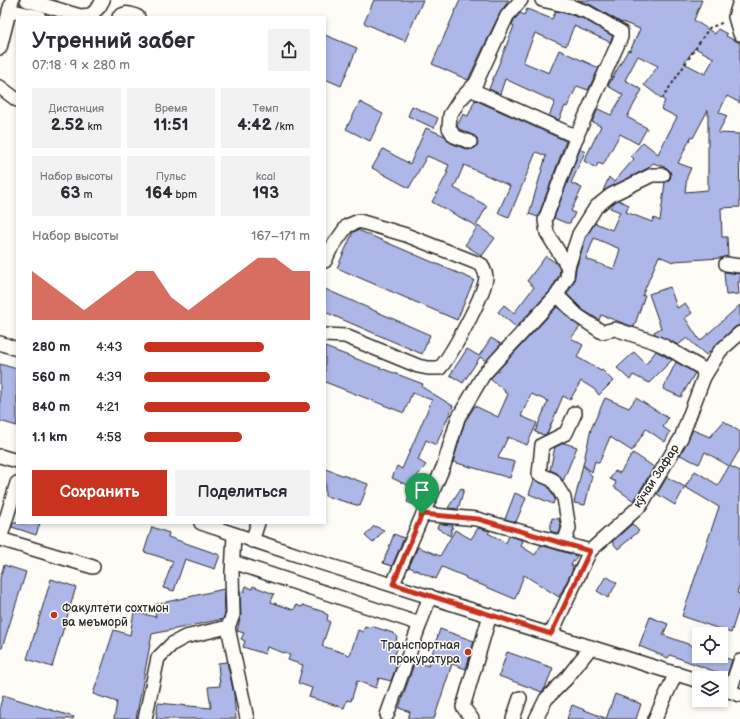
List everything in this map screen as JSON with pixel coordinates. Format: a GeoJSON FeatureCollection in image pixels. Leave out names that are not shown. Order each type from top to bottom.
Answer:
{"type":"FeatureCollection","features":[{"type":"Feature","properties":{"kind":"street"},"geometry":{"type":"LineString","coordinates":[[27,0],[80,16],[91,15],[99,7],[103,0]]}},
{"type":"Feature","properties":{"kind":"street"},"geometry":{"type":"LineString","coordinates":[[470,142],[454,136],[449,128],[450,116],[481,74],[506,16],[521,0]]}},
{"type":"Feature","properties":{"kind":"street"},"geometry":{"type":"LineString","coordinates":[[542,0],[580,10],[618,29],[621,32],[621,37],[576,137],[545,220],[547,233],[568,267]]}},
{"type":"Feature","properties":{"kind":"street"},"geometry":{"type":"LineString","coordinates":[[740,1],[734,17],[740,34]]}},
{"type":"Feature","properties":{"kind":"street"},"geometry":{"type":"LineString","coordinates":[[0,48],[10,5],[37,16]]}},
{"type":"Feature","properties":{"kind":"street"},"geometry":{"type":"LineString","coordinates":[[121,16],[124,13],[131,13],[136,16]]}},
{"type":"Feature","properties":{"kind":"street"},"geometry":{"type":"LineString","coordinates":[[0,87],[16,99]]}},
{"type":"Feature","properties":{"kind":"street"},"geometry":{"type":"LineString","coordinates":[[470,89],[576,137]]}},
{"type":"Feature","properties":{"kind":"street"},"geometry":{"type":"LineString","coordinates":[[393,584],[444,465],[458,418],[484,374],[557,295],[567,278],[568,267],[579,234],[596,207],[611,196],[652,175],[663,175]]}},
{"type":"Feature","properties":{"kind":"street"},"geometry":{"type":"LineString","coordinates":[[326,259],[330,250],[348,226],[359,221],[406,235],[482,265],[486,276],[483,290],[446,360],[440,368],[418,366],[345,336],[326,335]]}},
{"type":"Feature","properties":{"kind":"street"},"geometry":{"type":"LineString","coordinates":[[726,264],[740,266]]}},
{"type":"Feature","properties":{"kind":"street"},"geometry":{"type":"LineString","coordinates":[[557,295],[578,316],[602,332],[615,329],[666,347],[703,369],[704,377]]}},
{"type":"Feature","properties":{"kind":"street","name":"кӯчаи Зафар"},"geometry":{"type":"LineString","coordinates":[[551,634],[590,551],[641,505],[681,438],[704,377],[720,351],[740,332]]}},
{"type":"Feature","properties":{"kind":"street"},"geometry":{"type":"LineString","coordinates":[[0,343],[16,348]]}},
{"type":"Feature","properties":{"kind":"street"},"geometry":{"type":"LineString","coordinates":[[564,544],[569,528],[564,498],[553,480],[539,474],[542,445],[566,433],[575,413]]}},
{"type":"Feature","properties":{"kind":"street"},"geometry":{"type":"LineString","coordinates":[[0,456],[16,461]]}},
{"type":"Feature","properties":{"kind":"street"},"geometry":{"type":"LineString","coordinates":[[16,486],[0,539],[93,567]]}},
{"type":"Feature","properties":{"kind":"street"},"geometry":{"type":"LineString","coordinates":[[422,514],[478,519],[590,551]]}},
{"type":"Feature","properties":{"kind":"street"},"geometry":{"type":"LineString","coordinates":[[204,524],[252,541],[692,679]]}},
{"type":"Feature","properties":{"kind":"street"},"geometry":{"type":"LineString","coordinates":[[252,541],[258,524]]}},
{"type":"Feature","properties":{"kind":"street"},"geometry":{"type":"LineString","coordinates":[[234,535],[232,573],[233,615],[228,627],[247,719]]}},
{"type":"Feature","properties":{"kind":"street"},"geometry":{"type":"LineString","coordinates":[[233,562],[420,624]]}},
{"type":"Feature","properties":{"kind":"street"},"geometry":{"type":"LineString","coordinates":[[387,715],[430,596]]}},
{"type":"Feature","properties":{"kind":"street"},"geometry":{"type":"LineString","coordinates":[[472,719],[463,707],[490,615]]}},
{"type":"Feature","properties":{"kind":"street"},"geometry":{"type":"LineString","coordinates":[[145,719],[158,658],[172,644],[185,637],[228,627]]}},
{"type":"Feature","properties":{"kind":"street"},"geometry":{"type":"LineString","coordinates":[[536,719],[546,699],[566,678],[591,647]]}},
{"type":"Feature","properties":{"kind":"street"},"geometry":{"type":"LineString","coordinates":[[730,691],[740,661]]}},
{"type":"Feature","properties":{"kind":"street"},"geometry":{"type":"LineString","coordinates":[[655,719],[676,673]]}},
{"type":"Feature","properties":{"kind":"street"},"geometry":{"type":"LineString","coordinates":[[513,719],[520,698]]}},
{"type":"Feature","properties":{"kind":"path"},"geometry":{"type":"LineString","coordinates":[[662,99],[709,28],[734,17]]}},
{"type":"Feature","properties":{"kind":"building"},"geometry":{"type":"Polygon","coordinates":[[[374,0],[423,0],[405,41],[364,23],[374,0]]]}},
{"type":"Feature","properties":{"kind":"building"},"geometry":{"type":"Polygon","coordinates":[[[460,0],[509,0],[500,13],[468,80],[432,64],[460,0]]]}},
{"type":"Feature","properties":{"kind":"building"},"geometry":{"type":"Polygon","coordinates":[[[577,0],[702,0],[694,20],[715,34],[718,29],[727,34],[726,36],[740,43],[740,103],[727,96],[719,112],[727,116],[718,133],[739,134],[740,207],[721,208],[722,237],[727,237],[728,256],[721,258],[673,262],[659,256],[642,296],[645,295],[634,327],[601,315],[599,320],[583,310],[567,294],[574,282],[576,269],[586,237],[595,223],[612,230],[620,212],[610,208],[615,202],[618,200],[629,205],[626,212],[652,222],[654,218],[660,221],[665,182],[670,179],[671,175],[667,168],[653,163],[648,168],[603,191],[609,177],[614,182],[634,159],[631,156],[643,142],[658,154],[677,117],[661,109],[665,101],[644,85],[658,66],[638,56],[625,80],[642,90],[627,117],[647,128],[638,144],[620,134],[603,165],[598,163],[596,168],[584,161],[601,126],[592,122],[598,109],[611,115],[623,95],[608,86],[628,50],[630,51],[640,29],[622,23],[591,5],[577,0]],[[695,48],[684,63],[705,74],[714,58],[695,48]],[[708,110],[693,138],[691,137],[678,163],[691,168],[687,177],[685,192],[708,190],[708,110]],[[594,238],[586,259],[614,269],[620,249],[594,238]]]}},
{"type":"Feature","properties":{"kind":"building"},"geometry":{"type":"Polygon","coordinates":[[[527,9],[552,19],[556,11],[584,19],[613,36],[610,42],[574,26],[566,46],[535,33],[523,62],[549,73],[559,50],[599,68],[588,90],[577,86],[567,107],[565,106],[559,120],[549,116],[555,102],[505,79],[500,94],[489,89],[514,26],[512,25],[514,20],[520,13],[524,15],[527,9]]]}},
{"type":"Feature","properties":{"kind":"building"},"geometry":{"type":"Polygon","coordinates":[[[326,35],[357,48],[341,86],[326,79],[326,35]]]}},
{"type":"Feature","properties":{"kind":"building"},"geometry":{"type":"Polygon","coordinates":[[[475,100],[566,141],[538,217],[529,214],[546,156],[536,152],[509,217],[498,213],[510,186],[464,165],[454,188],[487,206],[476,226],[432,202],[448,172],[446,172],[449,165],[427,156],[409,188],[372,168],[383,149],[410,164],[426,128],[445,136],[451,143],[468,150],[475,148],[478,144],[476,137],[459,129],[457,126],[463,114],[468,116],[475,100]]]}},
{"type":"Feature","properties":{"kind":"building"},"geometry":{"type":"Polygon","coordinates":[[[360,102],[383,114],[370,141],[346,129],[360,102]]]}},
{"type":"Feature","properties":{"kind":"building"},"geometry":{"type":"Polygon","coordinates":[[[412,106],[438,118],[434,128],[408,116],[412,106]]]}},
{"type":"Feature","properties":{"kind":"building"},"geometry":{"type":"Polygon","coordinates":[[[580,149],[585,152],[571,183],[582,188],[571,211],[575,213],[570,223],[566,223],[554,218],[580,149]]]}},
{"type":"Feature","properties":{"kind":"building"},"geometry":{"type":"Polygon","coordinates":[[[478,226],[495,238],[482,256],[465,245],[478,226]]]}},
{"type":"Feature","properties":{"kind":"building"},"geometry":{"type":"Polygon","coordinates":[[[358,230],[474,280],[457,320],[337,268],[353,232],[358,230]]]}},
{"type":"Feature","properties":{"kind":"building"},"geometry":{"type":"Polygon","coordinates":[[[546,256],[556,263],[560,269],[559,275],[551,290],[516,327],[498,312],[504,305],[514,313],[534,287],[527,281],[546,256]]]}},
{"type":"Feature","properties":{"kind":"building"},"geometry":{"type":"Polygon","coordinates":[[[724,272],[740,274],[740,282],[738,282],[739,294],[726,295],[724,272]]]}},
{"type":"Feature","properties":{"kind":"building"},"geometry":{"type":"Polygon","coordinates":[[[670,287],[677,308],[685,303],[692,313],[685,318],[700,341],[740,305],[740,325],[735,327],[706,355],[687,338],[678,345],[655,334],[654,332],[661,328],[649,294],[670,287]]]}},
{"type":"Feature","properties":{"kind":"building"},"geometry":{"type":"Polygon","coordinates":[[[326,289],[430,335],[422,354],[326,312],[326,289]]]}},
{"type":"Feature","properties":{"kind":"building"},"geometry":{"type":"Polygon","coordinates":[[[557,307],[580,327],[571,338],[583,345],[577,357],[601,371],[602,370],[613,381],[599,395],[594,389],[581,381],[570,400],[563,396],[547,434],[544,435],[535,432],[548,401],[531,394],[521,416],[537,423],[527,445],[508,437],[498,458],[515,462],[510,478],[453,462],[465,421],[475,406],[498,417],[508,394],[490,379],[557,307]]]}},
{"type":"Feature","properties":{"kind":"building"},"geometry":{"type":"Polygon","coordinates":[[[491,338],[501,344],[486,361],[480,357],[463,383],[450,375],[467,349],[479,356],[491,338]]]}},
{"type":"Feature","properties":{"kind":"building"},"geometry":{"type":"Polygon","coordinates":[[[326,347],[423,384],[422,387],[453,406],[436,445],[426,440],[418,460],[426,465],[409,486],[392,478],[397,466],[402,469],[432,400],[412,393],[404,413],[326,382],[326,347]]]}},
{"type":"Feature","properties":{"kind":"building"},"geometry":{"type":"Polygon","coordinates":[[[656,351],[672,360],[649,383],[633,375],[630,380],[617,368],[634,352],[646,364],[656,351]]]}},
{"type":"Feature","properties":{"kind":"building"},"geometry":{"type":"Polygon","coordinates":[[[676,362],[695,373],[681,397],[663,389],[676,362]]]}},
{"type":"Feature","properties":{"kind":"building"},"geometry":{"type":"Polygon","coordinates":[[[0,364],[16,369],[16,426],[0,421],[0,364]]]}},
{"type":"Feature","properties":{"kind":"building"},"geometry":{"type":"Polygon","coordinates":[[[605,398],[629,408],[636,398],[668,418],[663,427],[670,432],[665,442],[646,429],[632,451],[610,437],[599,463],[595,461],[592,472],[583,465],[591,429],[605,398]]]}},
{"type":"Feature","properties":{"kind":"building"},"geometry":{"type":"Polygon","coordinates":[[[724,421],[740,432],[740,449],[730,466],[740,471],[740,583],[737,593],[740,594],[740,605],[731,633],[728,632],[728,627],[714,627],[682,616],[719,507],[685,487],[695,471],[718,485],[729,466],[705,452],[699,464],[680,455],[693,430],[710,437],[724,421]]]}},
{"type":"Feature","properties":{"kind":"building"},"geometry":{"type":"Polygon","coordinates":[[[564,443],[577,447],[563,481],[557,473],[550,470],[555,447],[564,443]]]}},
{"type":"Feature","properties":{"kind":"building"},"geometry":{"type":"Polygon","coordinates":[[[633,453],[654,467],[634,501],[614,487],[616,482],[610,479],[615,471],[620,473],[633,453]]]}},
{"type":"Feature","properties":{"kind":"building"},"geometry":{"type":"Polygon","coordinates":[[[583,465],[592,476],[585,505],[574,503],[583,465]]]}},
{"type":"Feature","properties":{"kind":"building"},"geometry":{"type":"Polygon","coordinates":[[[326,469],[368,484],[360,506],[326,496],[326,469]]]}},
{"type":"Feature","properties":{"kind":"building"},"geometry":{"type":"Polygon","coordinates":[[[667,477],[685,487],[675,505],[657,494],[667,477]]]}},
{"type":"Feature","properties":{"kind":"building"},"geometry":{"type":"Polygon","coordinates":[[[534,480],[548,486],[555,499],[553,504],[529,494],[534,480]]]}},
{"type":"Feature","properties":{"kind":"building"},"geometry":{"type":"Polygon","coordinates":[[[413,485],[425,490],[418,506],[407,502],[413,485]]]}},
{"type":"Feature","properties":{"kind":"building"},"geometry":{"type":"Polygon","coordinates":[[[461,488],[464,489],[458,509],[448,508],[461,488]]]}},
{"type":"Feature","properties":{"kind":"building"},"geometry":{"type":"Polygon","coordinates":[[[515,493],[526,498],[516,522],[505,519],[515,493]]]}},
{"type":"Feature","properties":{"kind":"building"},"geometry":{"type":"Polygon","coordinates":[[[552,518],[559,519],[561,527],[559,534],[550,531],[552,518]]]}},
{"type":"Feature","properties":{"kind":"building"},"geometry":{"type":"Polygon","coordinates":[[[13,523],[40,524],[36,535],[12,527],[13,523]]]}},
{"type":"Feature","properties":{"kind":"building"},"geometry":{"type":"Polygon","coordinates":[[[439,524],[453,525],[450,536],[437,528],[439,524]]]}},
{"type":"Feature","properties":{"kind":"building"},"geometry":{"type":"Polygon","coordinates":[[[632,524],[639,531],[618,549],[612,542],[632,524]]]}},
{"type":"Feature","properties":{"kind":"building"},"geometry":{"type":"Polygon","coordinates":[[[374,526],[384,530],[373,543],[365,536],[374,526]]]}},
{"type":"Feature","properties":{"kind":"building"},"geometry":{"type":"Polygon","coordinates":[[[152,527],[169,533],[168,537],[220,555],[215,569],[185,559],[174,591],[163,588],[173,561],[144,552],[152,527]]]}},
{"type":"Feature","properties":{"kind":"building"},"geometry":{"type":"Polygon","coordinates":[[[478,528],[490,531],[488,533],[506,543],[509,536],[523,540],[521,546],[535,555],[541,545],[577,556],[571,565],[573,566],[572,571],[559,597],[524,575],[515,599],[442,567],[436,579],[409,567],[418,547],[440,556],[455,530],[471,539],[478,528]]]}},
{"type":"Feature","properties":{"kind":"building"},"geometry":{"type":"Polygon","coordinates":[[[394,534],[404,538],[392,566],[383,563],[394,534]]]}},
{"type":"Feature","properties":{"kind":"building"},"geometry":{"type":"Polygon","coordinates":[[[4,565],[26,572],[2,648],[0,648],[0,578],[4,565]]]}},
{"type":"Feature","properties":{"kind":"building"},"geometry":{"type":"Polygon","coordinates":[[[606,576],[617,583],[608,598],[597,591],[606,576]]]}},
{"type":"Feature","properties":{"kind":"building","name":"Факултети сохтмон ва меъморӣ"},"geometry":{"type":"Polygon","coordinates":[[[51,579],[76,587],[52,667],[27,659],[51,579]]]}},
{"type":"Feature","properties":{"kind":"building"},"geometry":{"type":"Polygon","coordinates":[[[246,586],[252,589],[253,586],[274,594],[271,602],[294,610],[296,605],[302,607],[303,605],[324,612],[328,615],[327,620],[330,622],[322,646],[350,655],[358,630],[363,632],[365,626],[371,628],[371,626],[393,633],[397,636],[396,642],[399,643],[395,655],[400,656],[391,681],[379,678],[376,688],[357,681],[351,701],[347,700],[344,708],[309,697],[312,688],[298,683],[303,665],[288,660],[290,655],[267,647],[265,654],[243,647],[245,641],[241,639],[244,633],[237,631],[241,615],[240,591],[244,592],[246,586]]]}},
{"type":"Feature","properties":{"kind":"building"},"geometry":{"type":"Polygon","coordinates":[[[224,589],[225,613],[223,619],[152,634],[136,719],[114,719],[117,702],[93,694],[114,630],[130,635],[134,612],[156,617],[153,605],[224,589]]]}},
{"type":"Feature","properties":{"kind":"building"},"geometry":{"type":"Polygon","coordinates":[[[650,617],[668,624],[663,635],[692,645],[692,663],[728,663],[728,659],[732,660],[728,673],[728,671],[713,671],[670,655],[668,658],[639,646],[650,617]]]}},
{"type":"Feature","properties":{"kind":"building"},"geometry":{"type":"Polygon","coordinates":[[[440,629],[474,641],[466,669],[452,664],[434,719],[408,719],[410,712],[399,708],[415,661],[428,666],[440,629]]]}},
{"type":"Feature","properties":{"kind":"building"},"geometry":{"type":"Polygon","coordinates":[[[507,652],[553,668],[542,692],[499,676],[507,652]]]}},
{"type":"Feature","properties":{"kind":"building"},"geometry":{"type":"Polygon","coordinates":[[[227,662],[234,694],[236,719],[156,719],[158,703],[211,708],[208,687],[220,686],[218,663],[227,662]]]}},
{"type":"Feature","properties":{"kind":"building"},"geometry":{"type":"Polygon","coordinates":[[[615,694],[641,704],[636,719],[606,719],[615,694]]]}},
{"type":"Feature","properties":{"kind":"building"},"geometry":{"type":"Polygon","coordinates":[[[3,695],[74,717],[73,719],[0,719],[0,706],[3,695]]]}},
{"type":"Feature","properties":{"kind":"building"},"geometry":{"type":"Polygon","coordinates":[[[572,705],[605,718],[605,719],[567,719],[572,705]]]}},
{"type":"Feature","properties":{"kind":"place","name":"Факултети сохтмон ва меъморӣ"},"geometry":{"type":"Point","coordinates":[54,615]}},
{"type":"Feature","properties":{"kind":"place","name":"Транспортная прокуратура"},"geometry":{"type":"Point","coordinates":[468,652]}},
{"type":"Feature","properties":{"kind":"route"},"geometry":{"type":"LineString","coordinates":[[422,514],[478,519],[590,551],[551,634],[393,584],[422,514]]}}]}
